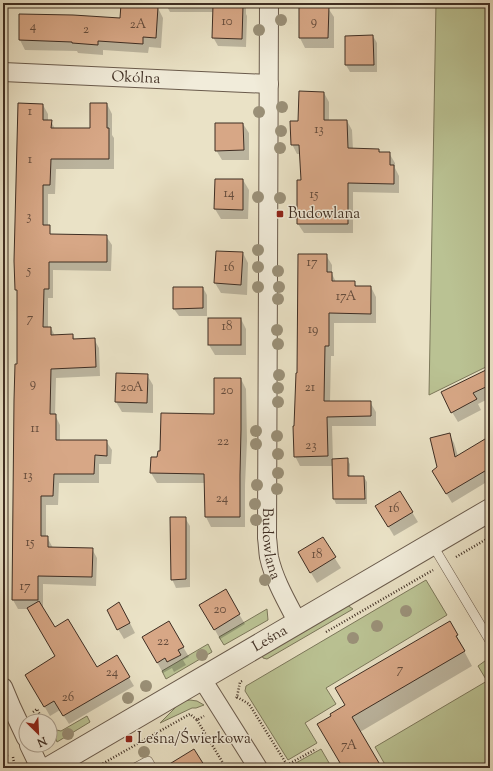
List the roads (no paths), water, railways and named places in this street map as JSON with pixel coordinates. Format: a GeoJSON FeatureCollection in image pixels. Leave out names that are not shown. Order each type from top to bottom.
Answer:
{"type":"FeatureCollection","features":[{"type":"Feature","properties":{"kind":"street","name":"Budowlana"},"geometry":{"type":"LineString","coordinates":[[269,3],[267,538],[273,572],[298,623]]}},
{"type":"Feature","properties":{"kind":"street","name":"Okólna"},"geometry":{"type":"LineString","coordinates":[[3,72],[269,84]]}},
{"type":"Feature","properties":{"kind":"street","name":"Leśna"},"geometry":{"type":"LineString","coordinates":[[49,768],[490,510]]}},
{"type":"Feature","properties":{"kind":"street"},"geometry":{"type":"LineString","coordinates":[[202,679],[258,768]]}},
{"type":"Feature","properties":{"kind":"street"},"geometry":{"type":"LineString","coordinates":[[3,687],[18,721]]}},
{"type":"Feature","properties":{"kind":"street"},"geometry":{"type":"LineString","coordinates":[[33,753],[40,768]]}},
{"type":"Feature","properties":{"kind":"lane"},"geometry":{"type":"LineString","coordinates":[[432,544],[490,641]]}},
{"type":"Feature","properties":{"kind":"lane"},"geometry":{"type":"LineString","coordinates":[[135,768],[148,761],[152,768]]}},
{"type":"Feature","properties":{"kind":"place","name":"Budowlana"},"geometry":{"type":"Point","coordinates":[280,214]}},
{"type":"Feature","properties":{"kind":"place","name":"Leśna/Świerkowa"},"geometry":{"type":"Point","coordinates":[129,739]}}]}
